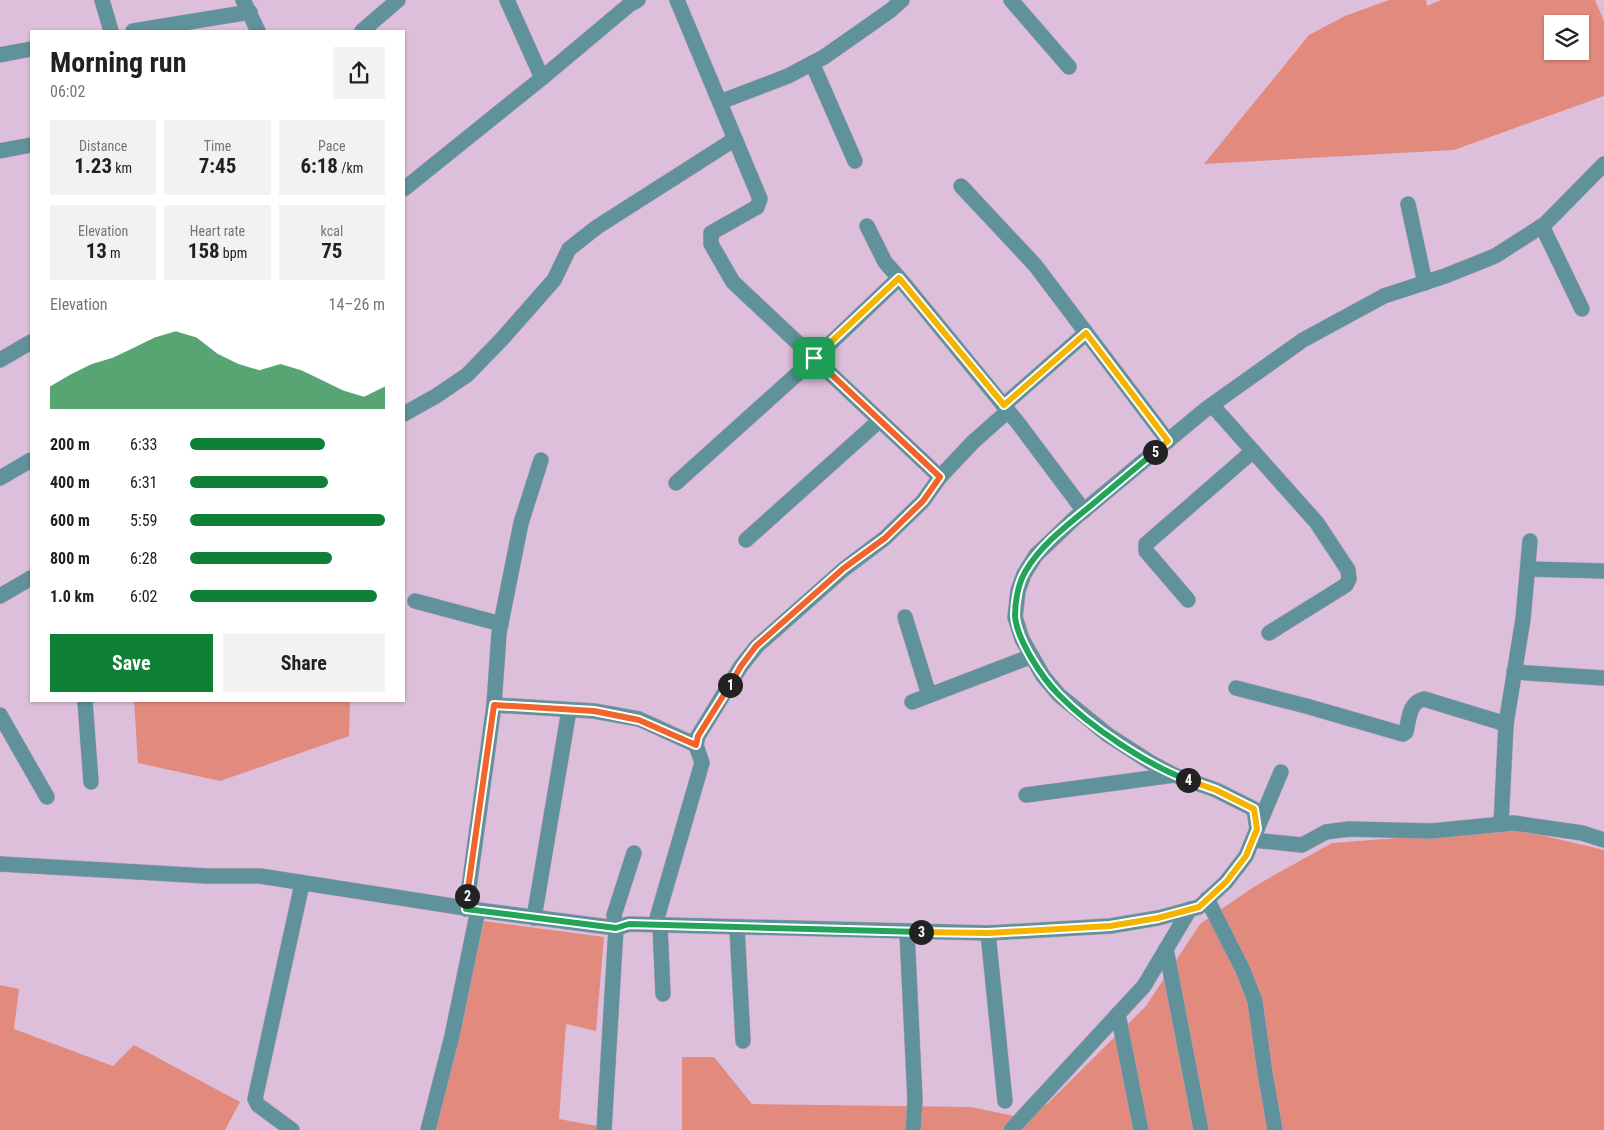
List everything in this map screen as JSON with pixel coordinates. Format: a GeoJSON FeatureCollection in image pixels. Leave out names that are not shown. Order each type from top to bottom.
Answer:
{"type":"FeatureCollection","features":[{"type":"Feature","properties":{"kind":"street"},"geometry":{"type":"LineString","coordinates":[[102,0],[111,30]]}},
{"type":"Feature","properties":{"kind":"street"},"geometry":{"type":"LineString","coordinates":[[363,30],[398,0]]}},
{"type":"Feature","properties":{"kind":"street"},"geometry":{"type":"LineString","coordinates":[[507,0],[542,78]]}},
{"type":"Feature","properties":{"kind":"street"},"geometry":{"type":"LineString","coordinates":[[405,188],[629,5],[638,0]]}},
{"type":"Feature","properties":{"kind":"street"},"geometry":{"type":"LineString","coordinates":[[677,0],[760,199],[757,207],[711,233],[711,244],[733,282],[940,477]]}},
{"type":"Feature","properties":{"kind":"street"},"geometry":{"type":"LineString","coordinates":[[720,102],[788,76],[812,63],[891,10],[902,0]]}},
{"type":"Feature","properties":{"kind":"street"},"geometry":{"type":"LineString","coordinates":[[1011,0],[1069,67]]}},
{"type":"Feature","properties":{"kind":"street"},"geometry":{"type":"LineString","coordinates":[[137,30],[246,6],[258,30]]}},
{"type":"Feature","properties":{"kind":"street"},"geometry":{"type":"LineString","coordinates":[[0,55],[30,50]]}},
{"type":"Feature","properties":{"kind":"street"},"geometry":{"type":"LineString","coordinates":[[812,63],[855,161]]}},
{"type":"Feature","properties":{"kind":"street"},"geometry":{"type":"LineString","coordinates":[[405,413],[436,396],[467,375],[554,280],[569,249],[597,227],[735,139]]}},
{"type":"Feature","properties":{"kind":"street"},"geometry":{"type":"LineString","coordinates":[[0,151],[30,145]]}},
{"type":"Feature","properties":{"kind":"street"},"geometry":{"type":"LineString","coordinates":[[1255,834],[1254,809],[1216,790],[1174,775],[1108,735],[1059,695],[1043,676],[1022,639],[1015,617],[1018,591],[1024,574],[1036,555],[1084,511],[1212,405],[1303,340],[1384,296],[1425,283],[1495,256],[1542,226],[1604,164]]}},
{"type":"Feature","properties":{"kind":"street"},"geometry":{"type":"LineString","coordinates":[[960,186],[1035,265],[1168,441]]}},
{"type":"Feature","properties":{"kind":"street"},"geometry":{"type":"LineString","coordinates":[[1408,204],[1425,283]]}},
{"type":"Feature","properties":{"kind":"street"},"geometry":{"type":"LineString","coordinates":[[867,226],[885,262],[1006,408],[1084,511]]}},
{"type":"Feature","properties":{"kind":"street"},"geometry":{"type":"LineString","coordinates":[[1542,226],[1582,308]]}},
{"type":"Feature","properties":{"kind":"street"},"geometry":{"type":"LineString","coordinates":[[676,483],[899,278]]}},
{"type":"Feature","properties":{"kind":"street"},"geometry":{"type":"LineString","coordinates":[[663,994],[658,925],[702,763],[696,745],[698,736],[741,666],[756,646],[844,568],[885,538],[923,501],[940,477],[1006,408],[1086,333]]}},
{"type":"Feature","properties":{"kind":"street"},"geometry":{"type":"LineString","coordinates":[[0,360],[30,343]]}},
{"type":"Feature","properties":{"kind":"street"},"geometry":{"type":"LineString","coordinates":[[1212,405],[1317,523],[1348,570],[1349,579],[1346,585],[1269,632]]}},
{"type":"Feature","properties":{"kind":"street"},"geometry":{"type":"LineString","coordinates":[[746,540],[880,420]]}},
{"type":"Feature","properties":{"kind":"street"},"geometry":{"type":"LineString","coordinates":[[1188,600],[1146,551],[1146,544],[1252,451]]}},
{"type":"Feature","properties":{"kind":"street"},"geometry":{"type":"LineString","coordinates":[[428,1130],[452,1036],[472,910],[501,624],[521,523],[541,460]]}},
{"type":"Feature","properties":{"kind":"street"},"geometry":{"type":"LineString","coordinates":[[0,478],[30,461]]}},
{"type":"Feature","properties":{"kind":"street"},"geometry":{"type":"LineString","coordinates":[[1501,825],[1506,724],[1523,619],[1530,541]]}},
{"type":"Feature","properties":{"kind":"street"},"geometry":{"type":"LineString","coordinates":[[1528,569],[1604,571]]}},
{"type":"Feature","properties":{"kind":"street"},"geometry":{"type":"LineString","coordinates":[[0,596],[30,579]]}},
{"type":"Feature","properties":{"kind":"street"},"geometry":{"type":"LineString","coordinates":[[416,602],[501,624]]}},
{"type":"Feature","properties":{"kind":"street"},"geometry":{"type":"LineString","coordinates":[[905,617],[929,695]]}},
{"type":"Feature","properties":{"kind":"street"},"geometry":{"type":"LineString","coordinates":[[912,702],[1032,656]]}},
{"type":"Feature","properties":{"kind":"street"},"geometry":{"type":"LineString","coordinates":[[1514,672],[1604,678]]}},
{"type":"Feature","properties":{"kind":"street"},"geometry":{"type":"LineString","coordinates":[[1236,688],[1403,734],[1406,732],[1411,708],[1418,700],[1424,698],[1506,724]]}},
{"type":"Feature","properties":{"kind":"street"},"geometry":{"type":"LineString","coordinates":[[85,702],[91,782]]}},
{"type":"Feature","properties":{"kind":"street"},"geometry":{"type":"LineString","coordinates":[[494,705],[594,711],[639,720],[696,745]]}},
{"type":"Feature","properties":{"kind":"street"},"geometry":{"type":"LineString","coordinates":[[534,918],[569,710]]}},
{"type":"Feature","properties":{"kind":"street"},"geometry":{"type":"LineString","coordinates":[[0,715],[47,797]]}},
{"type":"Feature","properties":{"kind":"street"},"geometry":{"type":"LineString","coordinates":[[0,864],[206,876],[260,876],[472,910],[616,928],[629,924],[988,933],[1110,926],[1158,918],[1199,907],[1226,882],[1246,856],[1281,772]]}},
{"type":"Feature","properties":{"kind":"street"},"geometry":{"type":"LineString","coordinates":[[1026,795],[1174,775]]}},
{"type":"Feature","properties":{"kind":"street"},"geometry":{"type":"LineString","coordinates":[[1255,834],[1302,845],[1326,832],[1349,829],[1431,831],[1514,823],[1582,833],[1604,840]]}},
{"type":"Feature","properties":{"kind":"street"},"geometry":{"type":"LineString","coordinates":[[604,1130],[616,928],[614,916],[634,853]]}},
{"type":"Feature","properties":{"kind":"street"},"geometry":{"type":"LineString","coordinates":[[292,1130],[258,1105],[255,1099],[302,884]]}},
{"type":"Feature","properties":{"kind":"street"},"geometry":{"type":"LineString","coordinates":[[1207,899],[1243,970],[1255,1001],[1275,1130]]}},
{"type":"Feature","properties":{"kind":"street"},"geometry":{"type":"LineString","coordinates":[[1011,1130],[1144,986],[1190,909]]}},
{"type":"Feature","properties":{"kind":"street"},"geometry":{"type":"LineString","coordinates":[[737,928],[743,1041]]}},
{"type":"Feature","properties":{"kind":"street"},"geometry":{"type":"LineString","coordinates":[[907,932],[915,1100],[913,1130]]}},
{"type":"Feature","properties":{"kind":"street"},"geometry":{"type":"LineString","coordinates":[[988,933],[1004,1101]]}},
{"type":"Feature","properties":{"kind":"street"},"geometry":{"type":"LineString","coordinates":[[1166,949],[1201,1130]]}},
{"type":"Feature","properties":{"kind":"street"},"geometry":{"type":"LineString","coordinates":[[1118,1014],[1141,1130]]}},
{"type":"Feature","properties":{"kind":"shaded area"},"geometry":{"type":"Polygon","coordinates":[[[1389,0],[1426,0],[1427,6],[1441,0],[1595,0],[1604,21],[1604,96],[1454,150],[1204,164],[1309,35],[1345,16],[1389,0]]]}},
{"type":"Feature","properties":{"kind":"shaded area"},"geometry":{"type":"Polygon","coordinates":[[[134,702],[350,702],[349,736],[220,781],[138,763],[134,702]]]}},
{"type":"Feature","properties":{"kind":"shaded area"},"geometry":{"type":"Polygon","coordinates":[[[1515,829],[1604,850],[1604,1130],[682,1130],[682,1057],[714,1057],[752,1104],[971,1107],[1019,1117],[1047,1104],[1146,1006],[1200,924],[1255,886],[1332,843],[1515,829]]]}},
{"type":"Feature","properties":{"kind":"shaded area"},"geometry":{"type":"Polygon","coordinates":[[[484,921],[604,937],[596,1031],[566,1024],[559,1119],[597,1126],[597,1130],[435,1130],[484,921]]]}},
{"type":"Feature","properties":{"kind":"shaded area"},"geometry":{"type":"Polygon","coordinates":[[[0,985],[19,989],[14,1029],[113,1066],[134,1045],[240,1102],[225,1130],[0,1130],[0,985]]]}},
{"type":"Feature","properties":{"kind":"route"},"geometry":{"type":"LineString","coordinates":[[899,278],[1004,405],[1086,333],[1168,441],[1075,518],[1036,555],[1024,574],[1018,591],[1015,617],[1022,639],[1043,676],[1059,695],[1078,712],[1108,735],[1150,762],[1174,775],[1216,790],[1254,809],[1257,829],[1246,856],[1226,882],[1199,907],[1158,918],[1110,926],[988,933],[629,924],[616,928],[466,909],[494,705],[594,711],[639,720],[696,745],[698,736],[741,666],[756,646],[844,568],[885,538],[923,501],[940,477],[814,358],[899,278]]}}]}
